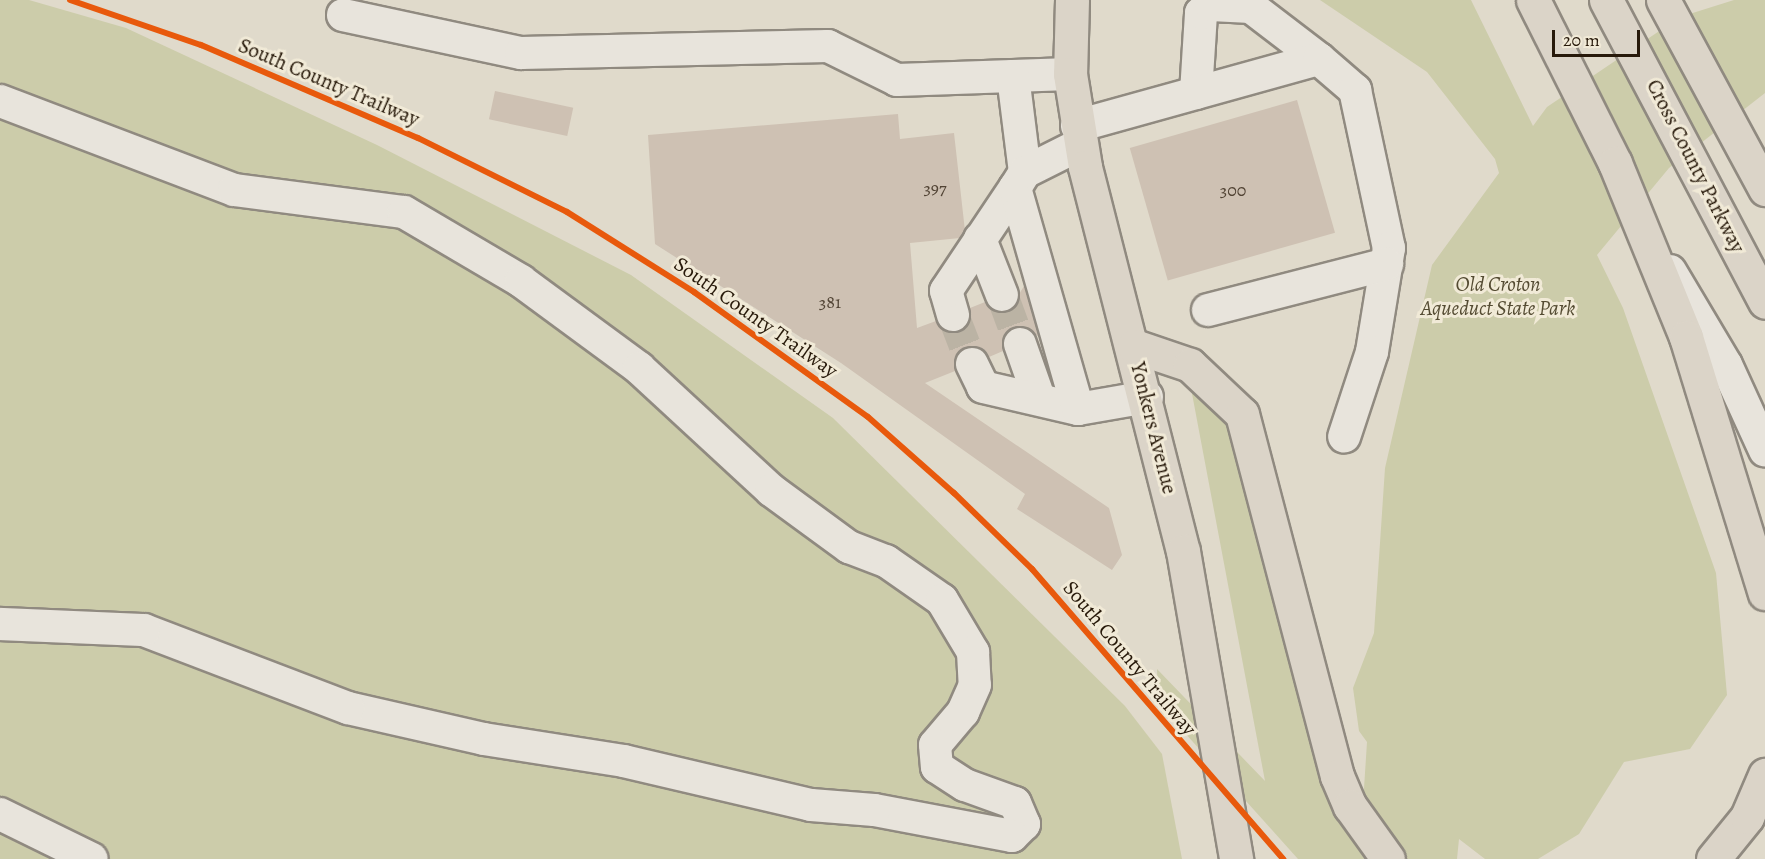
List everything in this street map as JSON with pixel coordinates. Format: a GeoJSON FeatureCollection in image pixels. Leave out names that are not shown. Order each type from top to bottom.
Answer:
{"type":"FeatureCollection","features":[{"type":"Feature","properties":{"kind":"main road","name":"Yonkers Avenue"},"geometry":{"type":"LineString","coordinates":[[1072,0],[1070,74],[1079,135],[1147,397],[1183,551],[1236,859]]}},
{"type":"Feature","properties":{"kind":"main road"},"geometry":{"type":"LineString","coordinates":[[1533,0],[1640,222],[1713,415],[1765,592]]}},
{"type":"Feature","properties":{"kind":"main road","name":"Cross County Parkway"},"geometry":{"type":"LineString","coordinates":[[1606,0],[1765,302]]}},
{"type":"Feature","properties":{"kind":"main road"},"geometry":{"type":"LineString","coordinates":[[1663,0],[1765,189]]}},
{"type":"Feature","properties":{"kind":"main road"},"geometry":{"type":"LineString","coordinates":[[1134,346],[1190,365],[1242,414],[1337,776],[1350,807],[1388,859]]}},
{"type":"Feature","properties":{"kind":"main road"},"geometry":{"type":"LineString","coordinates":[[1713,859],[1747,817],[1765,775]]}},
{"type":"Feature","properties":{"kind":"lane"},"geometry":{"type":"LineString","coordinates":[[1196,93],[1201,13],[1211,5],[1251,7],[1355,90],[1389,248],[1372,352],[1344,437]]}},
{"type":"Feature","properties":{"kind":"lane"},"geometry":{"type":"LineString","coordinates":[[343,15],[521,53],[828,46],[897,80],[1070,74]]}},
{"type":"Feature","properties":{"kind":"lane"},"geometry":{"type":"LineString","coordinates":[[953,315],[946,291],[1020,180],[1079,135],[1196,93],[1319,59]]}},
{"type":"Feature","properties":{"kind":"lane"},"geometry":{"type":"LineString","coordinates":[[1013,76],[1020,180],[1078,409]]}},
{"type":"Feature","properties":{"kind":"lane"},"geometry":{"type":"LineString","coordinates":[[0,101],[234,190],[404,212],[521,282],[639,368],[771,490],[849,547],[886,561],[942,600],[973,652],[975,685],[963,712],[935,745],[937,767],[965,785],[1015,803],[1024,824],[1012,836],[874,810],[811,805],[624,761],[484,739],[348,708],[144,630],[0,624]]}},
{"type":"Feature","properties":{"kind":"lane"},"geometry":{"type":"LineString","coordinates":[[1640,222],[1726,365],[1765,450]]}},
{"type":"Feature","properties":{"kind":"lane"},"geometry":{"type":"LineString","coordinates":[[980,239],[1002,295]]}},
{"type":"Feature","properties":{"kind":"lane"},"geometry":{"type":"LineString","coordinates":[[1208,310],[1387,264]]}},
{"type":"Feature","properties":{"kind":"lane"},"geometry":{"type":"LineString","coordinates":[[1020,344],[1039,398]]}},
{"type":"Feature","properties":{"kind":"lane"},"geometry":{"type":"LineString","coordinates":[[972,364],[983,387],[1039,398],[1078,409],[1147,397]]}},
{"type":"Feature","properties":{"kind":"lane"},"geometry":{"type":"LineString","coordinates":[[0,814],[92,859]]}},
{"type":"Feature","properties":{"kind":"green space"},"geometry":{"type":"Polygon","coordinates":[[[0,0],[29,0],[126,28],[377,145],[631,275],[833,418],[1125,706],[1162,754],[1182,859],[0,859],[0,0]]]}},
{"type":"Feature","properties":{"kind":"green space","name":"Old Croton Aqueduct State Park"},"geometry":{"type":"Polygon","coordinates":[[[1320,0],[1471,0],[1533,126],[1547,107],[1680,17],[1734,0],[1765,0],[1765,93],[1669,168],[1597,255],[1623,308],[1716,573],[1727,695],[1690,749],[1624,762],[1579,834],[1538,859],[1485,859],[1459,839],[1457,859],[1298,859],[1158,703],[1157,669],[1265,781],[1190,383],[1236,425],[1305,720],[1338,811],[1361,835],[1367,742],[1359,731],[1353,688],[1374,633],[1385,468],[1432,265],[1499,173],[1495,159],[1427,72],[1320,0]]]}},
{"type":"Feature","properties":{"kind":"building"},"geometry":{"type":"Polygon","coordinates":[[[495,91],[573,108],[567,136],[489,119],[495,91]]]}},
{"type":"Feature","properties":{"kind":"building"},"geometry":{"type":"Polygon","coordinates":[[[1297,100],[1335,233],[1168,281],[1130,148],[1297,100]]]}},
{"type":"Feature","properties":{"kind":"building"},"geometry":{"type":"Polygon","coordinates":[[[898,114],[900,139],[954,133],[965,231],[960,238],[910,243],[917,328],[936,321],[948,332],[959,332],[970,320],[970,308],[985,302],[999,313],[1009,311],[1024,286],[1039,337],[1024,326],[1014,327],[1002,340],[1003,351],[989,357],[982,349],[965,348],[957,354],[955,371],[925,383],[1109,508],[1122,555],[1112,570],[1017,509],[1025,494],[841,363],[655,244],[648,135],[898,114]]]}},
{"type":"Feature","properties":{"kind":"tunnel"},"geometry":{"type":"LineString","coordinates":[[1002,295],[1020,344]]}},
{"type":"Feature","properties":{"kind":"tunnel"},"geometry":{"type":"LineString","coordinates":[[953,315],[972,364]]}},
{"type":"Feature","properties":{"kind":"cycle path","name":"South County Trailway"},"geometry":{"type":"LineString","coordinates":[[70,0],[201,45],[418,138],[567,212],[694,292],[868,417],[954,493],[1032,569],[1283,859]]}}]}
